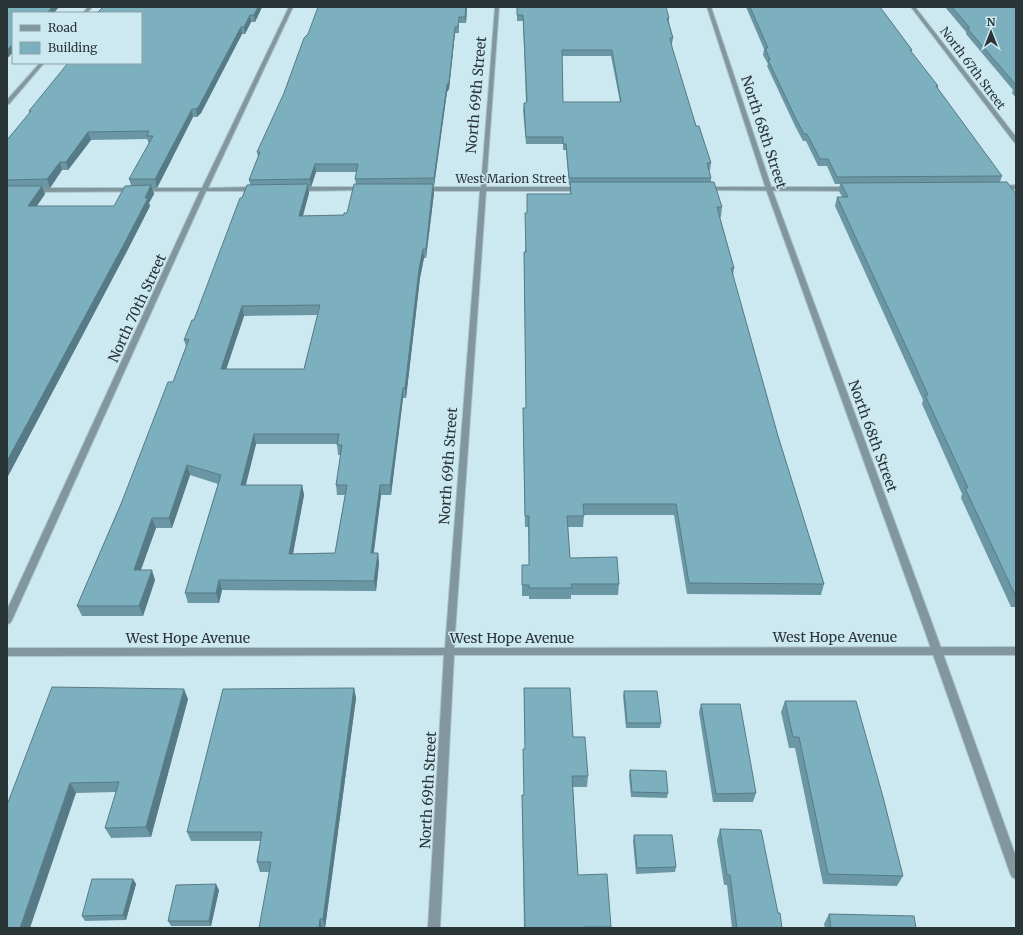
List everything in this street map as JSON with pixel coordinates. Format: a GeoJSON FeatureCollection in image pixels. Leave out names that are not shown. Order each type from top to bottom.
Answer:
{"type":"FeatureCollection","features":[{"type":"Feature","properties":{"kind":"street","name":"North 70th Street"},"geometry":{"type":"LineString","coordinates":[[7,620],[204,189],[291,7]]}},
{"type":"Feature","properties":{"kind":"street","name":"North 69th Street"},"geometry":{"type":"LineString","coordinates":[[434,928],[449,652],[482,189],[497,7]]}},
{"type":"Feature","properties":{"kind":"street","name":"North 68th Street"},"geometry":{"type":"LineString","coordinates":[[709,7],[768,189],[938,651],[1016,873]]}},
{"type":"Feature","properties":{"kind":"street","name":"North 67th Street"},"geometry":{"type":"LineString","coordinates":[[913,7],[1016,141]]}},
{"type":"Feature","properties":{"kind":"street"},"geometry":{"type":"LineString","coordinates":[[7,103],[41,64]]}},
{"type":"Feature","properties":{"kind":"street"},"geometry":{"type":"LineString","coordinates":[[992,188],[1016,187]]}},
{"type":"Feature","properties":{"kind":"street"},"geometry":{"type":"LineString","coordinates":[[31,190],[258,189]]}},
{"type":"Feature","properties":{"kind":"street"},"geometry":{"type":"LineString","coordinates":[[290,189],[367,189]]}},
{"type":"Feature","properties":{"kind":"street","name":"West Marion Street"},"geometry":{"type":"LineString","coordinates":[[420,189],[590,189]]}},
{"type":"Feature","properties":{"kind":"street"},"geometry":{"type":"LineString","coordinates":[[698,189],[858,189]]}},
{"type":"Feature","properties":{"kind":"street","name":"West Hope Avenue"},"geometry":{"type":"LineString","coordinates":[[7,652],[1016,651]]}},
{"type":"Feature","properties":{"kind":"building"},"geometry":{"type":"Polygon","coordinates":[[[7,7],[52,7],[48,12],[12,12],[12,45],[7,50],[7,7]]]}},
{"type":"Feature","properties":{"kind":"building"},"geometry":{"type":"Polygon","coordinates":[[[103,7],[258,7],[254,15],[250,15],[244,27],[241,27],[199,106],[196,109],[192,109],[155,179],[129,179],[153,136],[147,136],[149,131],[88,132],[66,162],[60,162],[47,179],[7,180],[7,140],[67,64],[142,64],[142,12],[98,12],[103,7]]]}},
{"type":"Feature","properties":{"kind":"building"},"geometry":{"type":"Polygon","coordinates":[[[318,7],[466,7],[465,17],[459,17],[458,27],[455,27],[449,82],[447,85],[434,178],[355,179],[358,164],[315,164],[310,179],[249,180],[260,152],[257,152],[284,93],[304,38],[308,34],[318,7]]]}},
{"type":"Feature","properties":{"kind":"building"},"geometry":{"type":"Polygon","coordinates":[[[517,7],[666,7],[669,18],[667,18],[673,38],[670,38],[672,47],[696,126],[699,126],[711,163],[707,163],[711,178],[569,178],[566,144],[563,144],[563,137],[526,137],[524,103],[526,103],[527,100],[523,15],[517,15],[517,7]],[[562,50],[563,102],[621,102],[612,50],[562,50]]]}},
{"type":"Feature","properties":{"kind":"building"},"geometry":{"type":"Polygon","coordinates":[[[750,7],[880,7],[1002,176],[837,177],[828,159],[820,159],[807,134],[804,134],[796,119],[768,60],[770,60],[765,48],[768,48],[750,7]]]}},
{"type":"Feature","properties":{"kind":"building"},"geometry":{"type":"Polygon","coordinates":[[[952,7],[1016,7],[1016,85],[967,28],[970,28],[952,7]]]}},
{"type":"Feature","properties":{"kind":"building"},"geometry":{"type":"Polygon","coordinates":[[[570,182],[714,182],[722,207],[717,207],[734,268],[731,268],[778,436],[824,584],[689,583],[676,504],[583,504],[584,516],[567,516],[570,558],[617,557],[619,584],[571,584],[572,588],[529,588],[529,585],[522,585],[522,565],[529,565],[529,516],[525,516],[523,408],[526,408],[524,252],[526,252],[525,213],[527,213],[527,194],[571,194],[570,182]]]}},
{"type":"Feature","properties":{"kind":"building"},"geometry":{"type":"Polygon","coordinates":[[[1007,182],[1016,194],[1016,597],[965,488],[968,488],[925,395],[928,395],[916,368],[837,197],[848,197],[841,183],[1007,182]]]}},
{"type":"Feature","properties":{"kind":"building"},"geometry":{"type":"Polygon","coordinates":[[[308,184],[299,216],[344,215],[344,213],[347,213],[354,184],[433,184],[426,249],[423,249],[419,269],[405,388],[403,388],[390,485],[380,485],[371,553],[378,553],[374,581],[219,580],[216,593],[185,593],[221,475],[187,465],[169,518],[152,518],[134,570],[152,570],[139,606],[77,606],[121,504],[168,382],[173,382],[189,339],[184,340],[192,320],[194,320],[240,198],[242,198],[247,185],[308,184]],[[320,305],[242,306],[221,369],[304,369],[320,305]],[[254,434],[241,485],[302,485],[289,554],[335,553],[347,485],[336,485],[342,445],[337,445],[339,434],[254,434]]]}},
{"type":"Feature","properties":{"kind":"building"},"geometry":{"type":"Polygon","coordinates":[[[151,185],[145,198],[148,198],[124,244],[7,461],[7,186],[42,186],[28,206],[114,206],[125,186],[151,185]]]}},
{"type":"Feature","properties":{"kind":"building"},"geometry":{"type":"Polygon","coordinates":[[[52,687],[184,689],[146,827],[105,828],[119,782],[70,783],[20,928],[7,928],[7,805],[52,687]]]}},
{"type":"Feature","properties":{"kind":"building"},"geometry":{"type":"Polygon","coordinates":[[[354,688],[323,919],[320,919],[319,928],[259,928],[271,862],[257,862],[262,832],[187,832],[223,689],[354,688]]]}},
{"type":"Feature","properties":{"kind":"building"},"geometry":{"type":"Polygon","coordinates":[[[524,688],[570,688],[573,737],[585,737],[588,776],[572,776],[578,875],[607,874],[611,927],[525,928],[522,795],[524,795],[523,749],[525,749],[524,688]]]}},
{"type":"Feature","properties":{"kind":"building"},"geometry":{"type":"Polygon","coordinates":[[[624,691],[657,691],[661,723],[627,723],[624,691]]]}},
{"type":"Feature","properties":{"kind":"building"},"geometry":{"type":"Polygon","coordinates":[[[785,701],[856,701],[903,876],[828,874],[799,737],[793,737],[785,701]]]}},
{"type":"Feature","properties":{"kind":"building"},"geometry":{"type":"Polygon","coordinates":[[[701,704],[740,704],[756,793],[716,794],[701,704]]]}},
{"type":"Feature","properties":{"kind":"building"},"geometry":{"type":"Polygon","coordinates":[[[630,770],[666,771],[668,793],[632,792],[630,770]]]}},
{"type":"Feature","properties":{"kind":"building"},"geometry":{"type":"Polygon","coordinates":[[[720,829],[761,830],[782,928],[737,928],[730,875],[727,875],[720,829]]]}},
{"type":"Feature","properties":{"kind":"building"},"geometry":{"type":"Polygon","coordinates":[[[634,835],[672,835],[676,867],[637,868],[634,835]]]}},
{"type":"Feature","properties":{"kind":"building"},"geometry":{"type":"Polygon","coordinates":[[[92,879],[133,879],[123,915],[82,916],[92,879]]]}},
{"type":"Feature","properties":{"kind":"building"},"geometry":{"type":"Polygon","coordinates":[[[216,884],[209,921],[168,921],[176,885],[216,884]]]}},
{"type":"Feature","properties":{"kind":"building"},"geometry":{"type":"Polygon","coordinates":[[[829,914],[914,916],[916,928],[831,928],[829,914]]]}}]}
